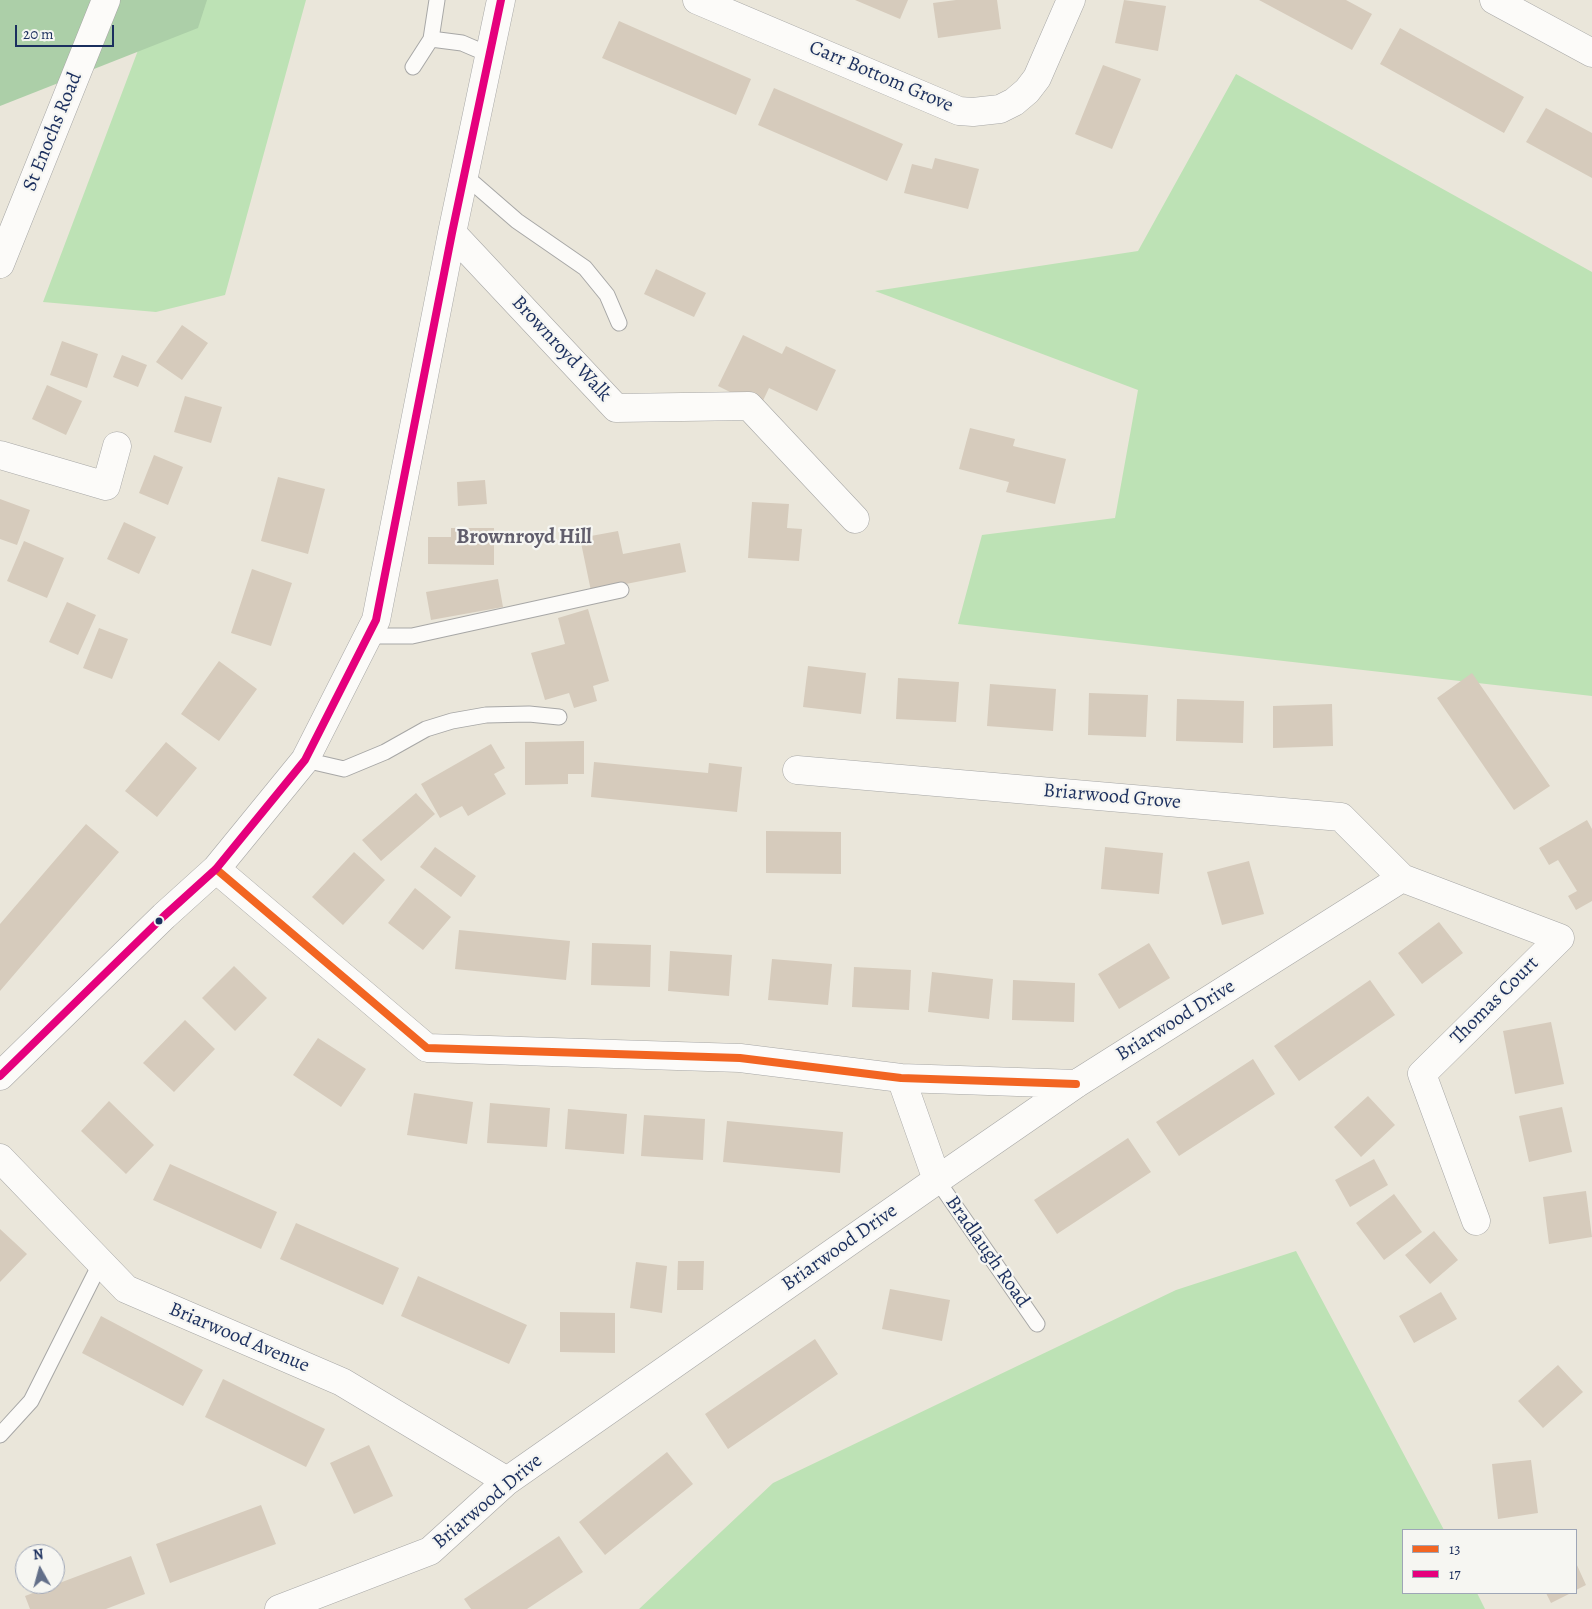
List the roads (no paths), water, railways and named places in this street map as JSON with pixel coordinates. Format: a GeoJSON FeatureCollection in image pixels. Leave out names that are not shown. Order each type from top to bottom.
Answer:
{"type":"FeatureCollection","features":[{"type":"Feature","properties":{"kind":"street","name":"St Enochs Road"},"geometry":{"type":"LineString","coordinates":[[0,264],[106,0]]}},
{"type":"Feature","properties":{"kind":"street"},"geometry":{"type":"LineString","coordinates":[[0,1076],[164,916],[216,869],[305,760],[376,620],[452,233],[501,0]]}},
{"type":"Feature","properties":{"kind":"street","name":"Carr Bottom Grove"},"geometry":{"type":"LineString","coordinates":[[698,0],[959,111],[973,112],[1000,109],[1014,102],[1027,91],[1037,78],[1071,0]]}},
{"type":"Feature","properties":{"kind":"street"},"geometry":{"type":"LineString","coordinates":[[1494,0],[1592,53]]}},
{"type":"Feature","properties":{"kind":"street","name":"Brownroyd Walk"},"geometry":{"type":"LineString","coordinates":[[452,233],[616,408],[749,406],[855,519]]}},
{"type":"Feature","properties":{"kind":"street"},"geometry":{"type":"LineString","coordinates":[[0,455],[106,486],[116,446]]}},
{"type":"Feature","properties":{"kind":"street","name":"Briarwood Grove"},"geometry":{"type":"LineString","coordinates":[[797,770],[1341,817],[1402,878]]}},
{"type":"Feature","properties":{"kind":"street"},"geometry":{"type":"LineString","coordinates":[[216,869],[427,1048],[740,1058],[901,1078],[1076,1084]]}},
{"type":"Feature","properties":{"kind":"street","name":"Briarwood Drive"},"geometry":{"type":"LineString","coordinates":[[279,1609],[430,1551],[507,1481],[937,1180],[1076,1084],[1402,878]]}},
{"type":"Feature","properties":{"kind":"street","name":"Thomas Court"},"geometry":{"type":"LineString","coordinates":[[1402,878],[1560,938],[1422,1074],[1476,1221]]}},
{"type":"Feature","properties":{"kind":"street"},"geometry":{"type":"LineString","coordinates":[[901,1078],[937,1180]]}},
{"type":"Feature","properties":{"kind":"street","name":"Briarwood Avenue"},"geometry":{"type":"LineString","coordinates":[[0,1158],[126,1289],[342,1382],[507,1481]]}},
{"type":"Feature","properties":{"kind":"lane"},"geometry":{"type":"LineString","coordinates":[[413,67],[431,39],[437,0]]}},
{"type":"Feature","properties":{"kind":"lane"},"geometry":{"type":"LineString","coordinates":[[431,39],[462,43],[490,55]]}},
{"type":"Feature","properties":{"kind":"lane"},"geometry":{"type":"LineString","coordinates":[[464,175],[517,221],[585,268],[607,295],[618,323]]}},
{"type":"Feature","properties":{"kind":"lane"},"geometry":{"type":"LineString","coordinates":[[368,636],[412,636],[621,590]]}},
{"type":"Feature","properties":{"kind":"lane"},"geometry":{"type":"LineString","coordinates":[[305,760],[344,769],[385,752],[426,729],[452,721],[486,715],[529,714],[559,717]]}},
{"type":"Feature","properties":{"kind":"lane","name":"Bradlaugh Road"},"geometry":{"type":"LineString","coordinates":[[937,1180],[1037,1324]]}},
{"type":"Feature","properties":{"kind":"lane"},"geometry":{"type":"LineString","coordinates":[[0,1435],[32,1401],[101,1262]]}},
{"type":"Feature","properties":{"kind":"district","name":"Brownroyd Hill"},"geometry":{"type":"Point","coordinates":[524,538]}}]}
